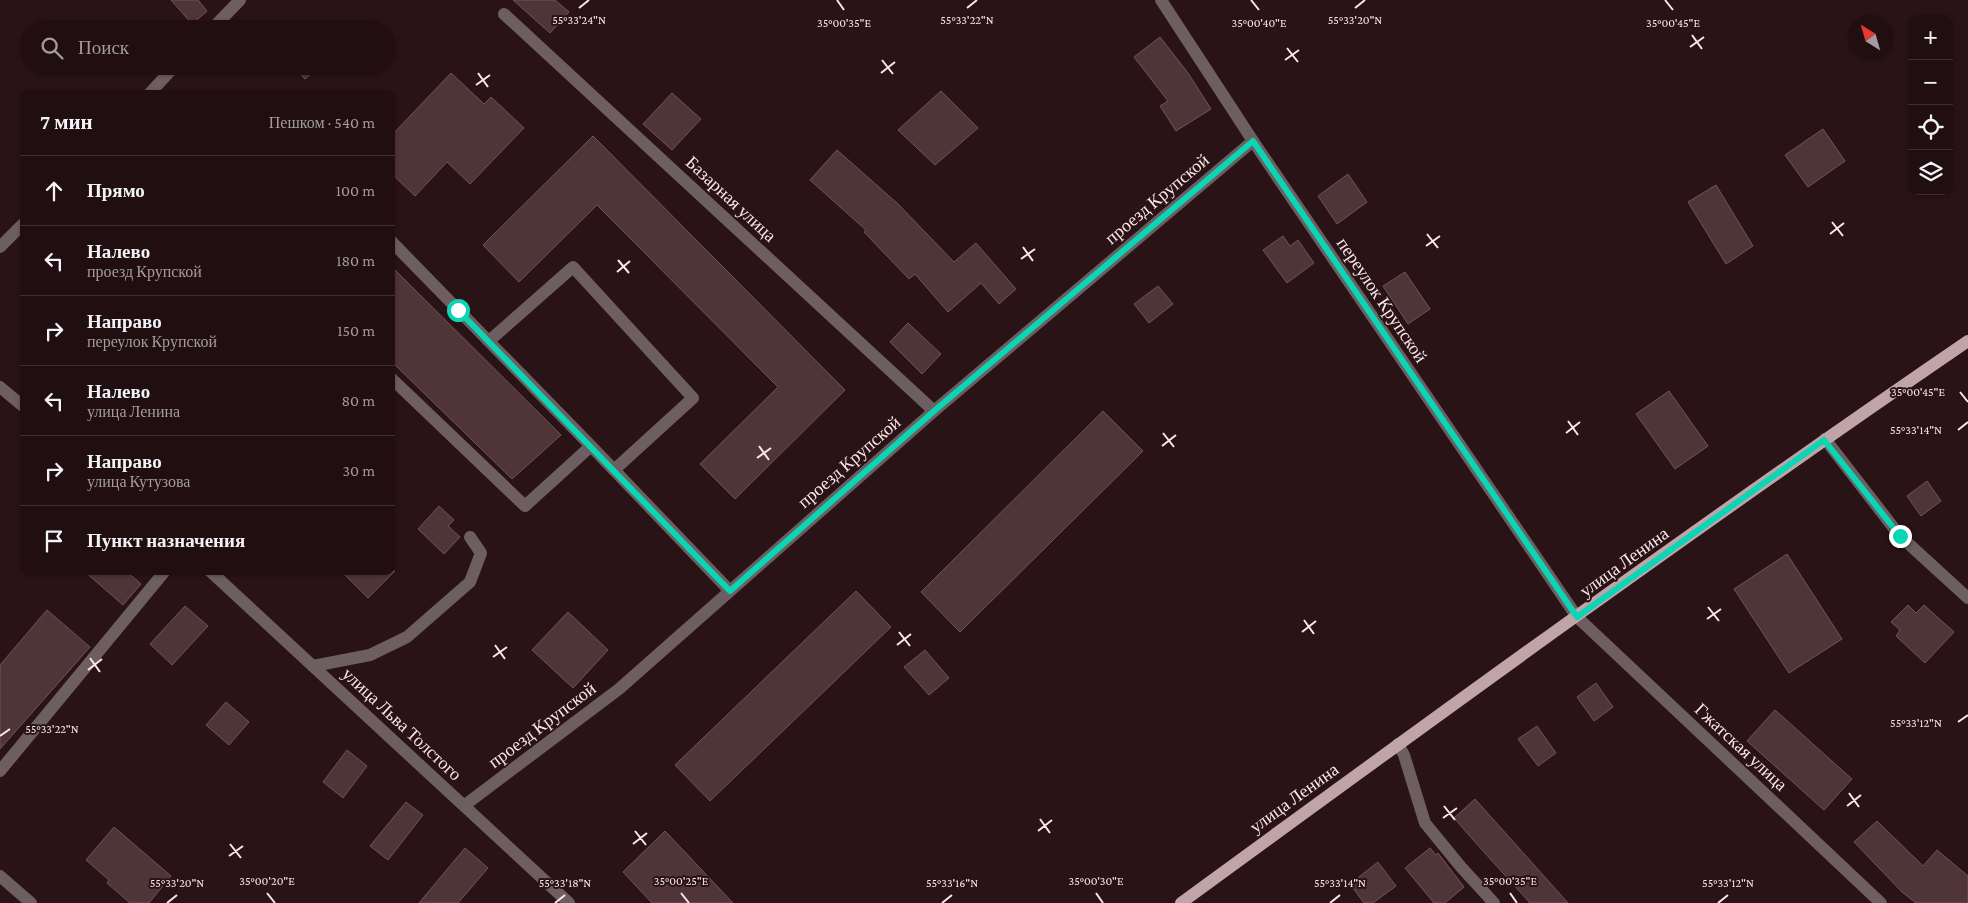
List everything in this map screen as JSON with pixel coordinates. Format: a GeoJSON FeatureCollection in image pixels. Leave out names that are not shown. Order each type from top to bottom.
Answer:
{"type":"FeatureCollection","features":[{"type":"Feature","properties":{"kind":"main road","name":"улица Ленина"},"geometry":{"type":"LineString","coordinates":[[1180,903],[1398,744],[1824,440],[1968,341]]}},
{"type":"Feature","properties":{"kind":"street"},"geometry":{"type":"LineString","coordinates":[[221,20],[240,0]]}},
{"type":"Feature","properties":{"kind":"street","name":"переулок Крупской"},"geometry":{"type":"LineString","coordinates":[[1161,0],[1253,141],[1577,617]]}},
{"type":"Feature","properties":{"kind":"street","name":"Базарная улица"},"geometry":{"type":"LineString","coordinates":[[504,14],[934,411]]}},
{"type":"Feature","properties":{"kind":"street"},"geometry":{"type":"LineString","coordinates":[[153,90],[167,75]]}},
{"type":"Feature","properties":{"kind":"street","name":"проезд Крупской"},"geometry":{"type":"LineString","coordinates":[[464,805],[619,689],[934,411],[1253,141]]}},
{"type":"Feature","properties":{"kind":"street"},"geometry":{"type":"LineString","coordinates":[[0,247],[20,227]]}},
{"type":"Feature","properties":{"kind":"street"},"geometry":{"type":"LineString","coordinates":[[395,245],[730,591]]}},
{"type":"Feature","properties":{"kind":"street"},"geometry":{"type":"LineString","coordinates":[[489,341],[573,267],[693,398],[614,470]]}},
{"type":"Feature","properties":{"kind":"street"},"geometry":{"type":"LineString","coordinates":[[395,382],[525,506],[591,446]]}},
{"type":"Feature","properties":{"kind":"street"},"geometry":{"type":"LineString","coordinates":[[0,387],[20,404]]}},
{"type":"Feature","properties":{"kind":"street"},"geometry":{"type":"LineString","coordinates":[[1824,440],[1900,536],[1968,598]]}},
{"type":"Feature","properties":{"kind":"street"},"geometry":{"type":"LineString","coordinates":[[313,666],[370,655],[406,637],[470,582],[481,553],[470,537]]}},
{"type":"Feature","properties":{"kind":"street"},"geometry":{"type":"LineString","coordinates":[[0,771],[162,575]]}},
{"type":"Feature","properties":{"kind":"street","name":"улица Льва Толстого"},"geometry":{"type":"LineString","coordinates":[[214,575],[569,903]]}},
{"type":"Feature","properties":{"kind":"street","name":"Гжатская улица"},"geometry":{"type":"LineString","coordinates":[[1577,617],[1881,903]]}},
{"type":"Feature","properties":{"kind":"street"},"geometry":{"type":"LineString","coordinates":[[1398,744],[1404,755],[1425,823],[1460,867],[1494,903]]}},
{"type":"Feature","properties":{"kind":"street"},"geometry":{"type":"LineString","coordinates":[[0,876],[31,903]]}},
{"type":"Feature","properties":{"kind":"building"},"geometry":{"type":"Polygon","coordinates":[[[171,0],[198,0],[207,11],[197,20],[188,20],[171,0]]]}},
{"type":"Feature","properties":{"kind":"building"},"geometry":{"type":"Polygon","coordinates":[[[513,0],[555,0],[569,12],[550,33],[513,0]]]}},
{"type":"Feature","properties":{"kind":"building"},"geometry":{"type":"Polygon","coordinates":[[[1160,37],[1188,73],[1211,109],[1176,131],[1160,106],[1168,101],[1134,57],[1160,37]]]}},
{"type":"Feature","properties":{"kind":"building"},"geometry":{"type":"Polygon","coordinates":[[[451,73],[484,104],[491,97],[524,128],[470,184],[447,162],[415,196],[395,177],[395,132],[451,73]]]}},
{"type":"Feature","properties":{"kind":"building"},"geometry":{"type":"Polygon","coordinates":[[[301,75],[310,75],[305,79],[301,75]]]}},
{"type":"Feature","properties":{"kind":"building"},"geometry":{"type":"Polygon","coordinates":[[[941,91],[978,128],[935,165],[898,130],[941,91]]]}},
{"type":"Feature","properties":{"kind":"building"},"geometry":{"type":"Polygon","coordinates":[[[672,93],[701,119],[672,150],[643,124],[672,93]]]}},
{"type":"Feature","properties":{"kind":"building"},"geometry":{"type":"Polygon","coordinates":[[[1823,129],[1845,161],[1808,187],[1785,155],[1823,129]]]}},
{"type":"Feature","properties":{"kind":"building"},"geometry":{"type":"Polygon","coordinates":[[[593,136],[845,390],[735,499],[700,464],[778,387],[597,205],[519,282],[483,245],[593,136]]]}},
{"type":"Feature","properties":{"kind":"building"},"geometry":{"type":"Polygon","coordinates":[[[837,150],[898,204],[954,262],[976,243],[1016,289],[999,304],[981,283],[948,312],[915,274],[909,279],[864,232],[866,230],[810,180],[837,150]]]}},
{"type":"Feature","properties":{"kind":"building"},"geometry":{"type":"Polygon","coordinates":[[[1348,174],[1367,202],[1337,224],[1318,196],[1348,174]]]}},
{"type":"Feature","properties":{"kind":"building"},"geometry":{"type":"Polygon","coordinates":[[[1716,185],[1753,246],[1726,264],[1688,202],[1716,185]]]}},
{"type":"Feature","properties":{"kind":"building"},"geometry":{"type":"Polygon","coordinates":[[[1283,236],[1290,246],[1298,240],[1314,263],[1287,283],[1263,250],[1283,236]]]}},
{"type":"Feature","properties":{"kind":"building"},"geometry":{"type":"Polygon","coordinates":[[[395,270],[561,435],[512,479],[395,365],[395,270]]]}},
{"type":"Feature","properties":{"kind":"building"},"geometry":{"type":"Polygon","coordinates":[[[1405,272],[1430,309],[1408,324],[1383,286],[1405,272]]]}},
{"type":"Feature","properties":{"kind":"building"},"geometry":{"type":"Polygon","coordinates":[[[1158,286],[1173,304],[1149,323],[1134,304],[1158,286]]]}},
{"type":"Feature","properties":{"kind":"building"},"geometry":{"type":"Polygon","coordinates":[[[908,323],[941,354],[922,374],[890,342],[908,323]]]}},
{"type":"Feature","properties":{"kind":"building"},"geometry":{"type":"Polygon","coordinates":[[[1669,391],[1708,446],[1675,469],[1636,414],[1669,391]]]}},
{"type":"Feature","properties":{"kind":"building"},"geometry":{"type":"Polygon","coordinates":[[[1103,411],[1143,451],[960,632],[921,592],[1103,411]]]}},
{"type":"Feature","properties":{"kind":"building"},"geometry":{"type":"Polygon","coordinates":[[[1927,481],[1941,501],[1921,516],[1907,496],[1927,481]]]}},
{"type":"Feature","properties":{"kind":"building"},"geometry":{"type":"Polygon","coordinates":[[[439,506],[454,520],[448,526],[460,537],[444,554],[418,529],[439,506]]]}},
{"type":"Feature","properties":{"kind":"building"},"geometry":{"type":"Polygon","coordinates":[[[1787,554],[1842,639],[1789,673],[1734,589],[1787,554]]]}},
{"type":"Feature","properties":{"kind":"building"},"geometry":{"type":"Polygon","coordinates":[[[89,575],[131,575],[141,584],[123,605],[89,575]]]}},
{"type":"Feature","properties":{"kind":"building"},"geometry":{"type":"Polygon","coordinates":[[[345,575],[391,575],[368,598],[345,575]]]}},
{"type":"Feature","properties":{"kind":"building"},"geometry":{"type":"Polygon","coordinates":[[[856,591],[891,627],[710,801],[675,765],[856,591]]]}},
{"type":"Feature","properties":{"kind":"building"},"geometry":{"type":"Polygon","coordinates":[[[1908,605],[1916,613],[1924,605],[1954,632],[1925,663],[1896,636],[1900,630],[1891,622],[1908,605]]]}},
{"type":"Feature","properties":{"kind":"building"},"geometry":{"type":"Polygon","coordinates":[[[185,606],[208,626],[172,665],[150,644],[185,606]]]}},
{"type":"Feature","properties":{"kind":"building"},"geometry":{"type":"Polygon","coordinates":[[[47,610],[90,647],[0,749],[0,665],[47,610]]]}},
{"type":"Feature","properties":{"kind":"building"},"geometry":{"type":"Polygon","coordinates":[[[568,612],[608,650],[573,688],[532,650],[568,612]]]}},
{"type":"Feature","properties":{"kind":"building"},"geometry":{"type":"Polygon","coordinates":[[[925,650],[949,678],[929,695],[904,667],[925,650]]]}},
{"type":"Feature","properties":{"kind":"building"},"geometry":{"type":"Polygon","coordinates":[[[1596,683],[1613,707],[1594,721],[1577,697],[1596,683]]]}},
{"type":"Feature","properties":{"kind":"building"},"geometry":{"type":"Polygon","coordinates":[[[226,702],[249,722],[229,745],[206,725],[226,702]]]}},
{"type":"Feature","properties":{"kind":"building"},"geometry":{"type":"Polygon","coordinates":[[[1775,710],[1852,779],[1824,810],[1747,741],[1775,710]]]}},
{"type":"Feature","properties":{"kind":"building"},"geometry":{"type":"Polygon","coordinates":[[[1537,726],[1556,753],[1538,766],[1518,739],[1537,726]]]}},
{"type":"Feature","properties":{"kind":"building"},"geometry":{"type":"Polygon","coordinates":[[[347,750],[367,766],[343,798],[323,782],[347,750]]]}},
{"type":"Feature","properties":{"kind":"building"},"geometry":{"type":"Polygon","coordinates":[[[1475,799],[1568,903],[1530,903],[1475,842],[1454,818],[1475,799]]]}},
{"type":"Feature","properties":{"kind":"building"},"geometry":{"type":"Polygon","coordinates":[[[406,802],[423,815],[388,860],[370,846],[406,802]]]}},
{"type":"Feature","properties":{"kind":"building"},"geometry":{"type":"Polygon","coordinates":[[[1877,821],[1923,866],[1937,850],[1968,876],[1968,903],[1916,903],[1902,892],[1854,842],[1877,821]]]}},
{"type":"Feature","properties":{"kind":"building"},"geometry":{"type":"Polygon","coordinates":[[[114,827],[171,876],[149,903],[130,903],[107,883],[109,880],[86,860],[114,827]]]}},
{"type":"Feature","properties":{"kind":"building"},"geometry":{"type":"Polygon","coordinates":[[[665,831],[733,903],[652,903],[623,872],[665,831]]]}},
{"type":"Feature","properties":{"kind":"building"},"geometry":{"type":"Polygon","coordinates":[[[465,848],[488,868],[458,903],[419,903],[465,848]]]}},
{"type":"Feature","properties":{"kind":"building"},"geometry":{"type":"Polygon","coordinates":[[[1430,848],[1436,855],[1438,853],[1464,887],[1445,903],[1434,903],[1405,868],[1430,848]]]}},
{"type":"Feature","properties":{"kind":"building"},"geometry":{"type":"Polygon","coordinates":[[[1378,862],[1396,886],[1373,903],[1364,903],[1350,884],[1378,862]]]}},
{"type":"Feature","properties":{"kind":"route"},"geometry":{"type":"LineString","coordinates":[[458,310],[730,591],[934,411],[1253,141],[1577,617],[1824,440],[1900,536]]}}]}
